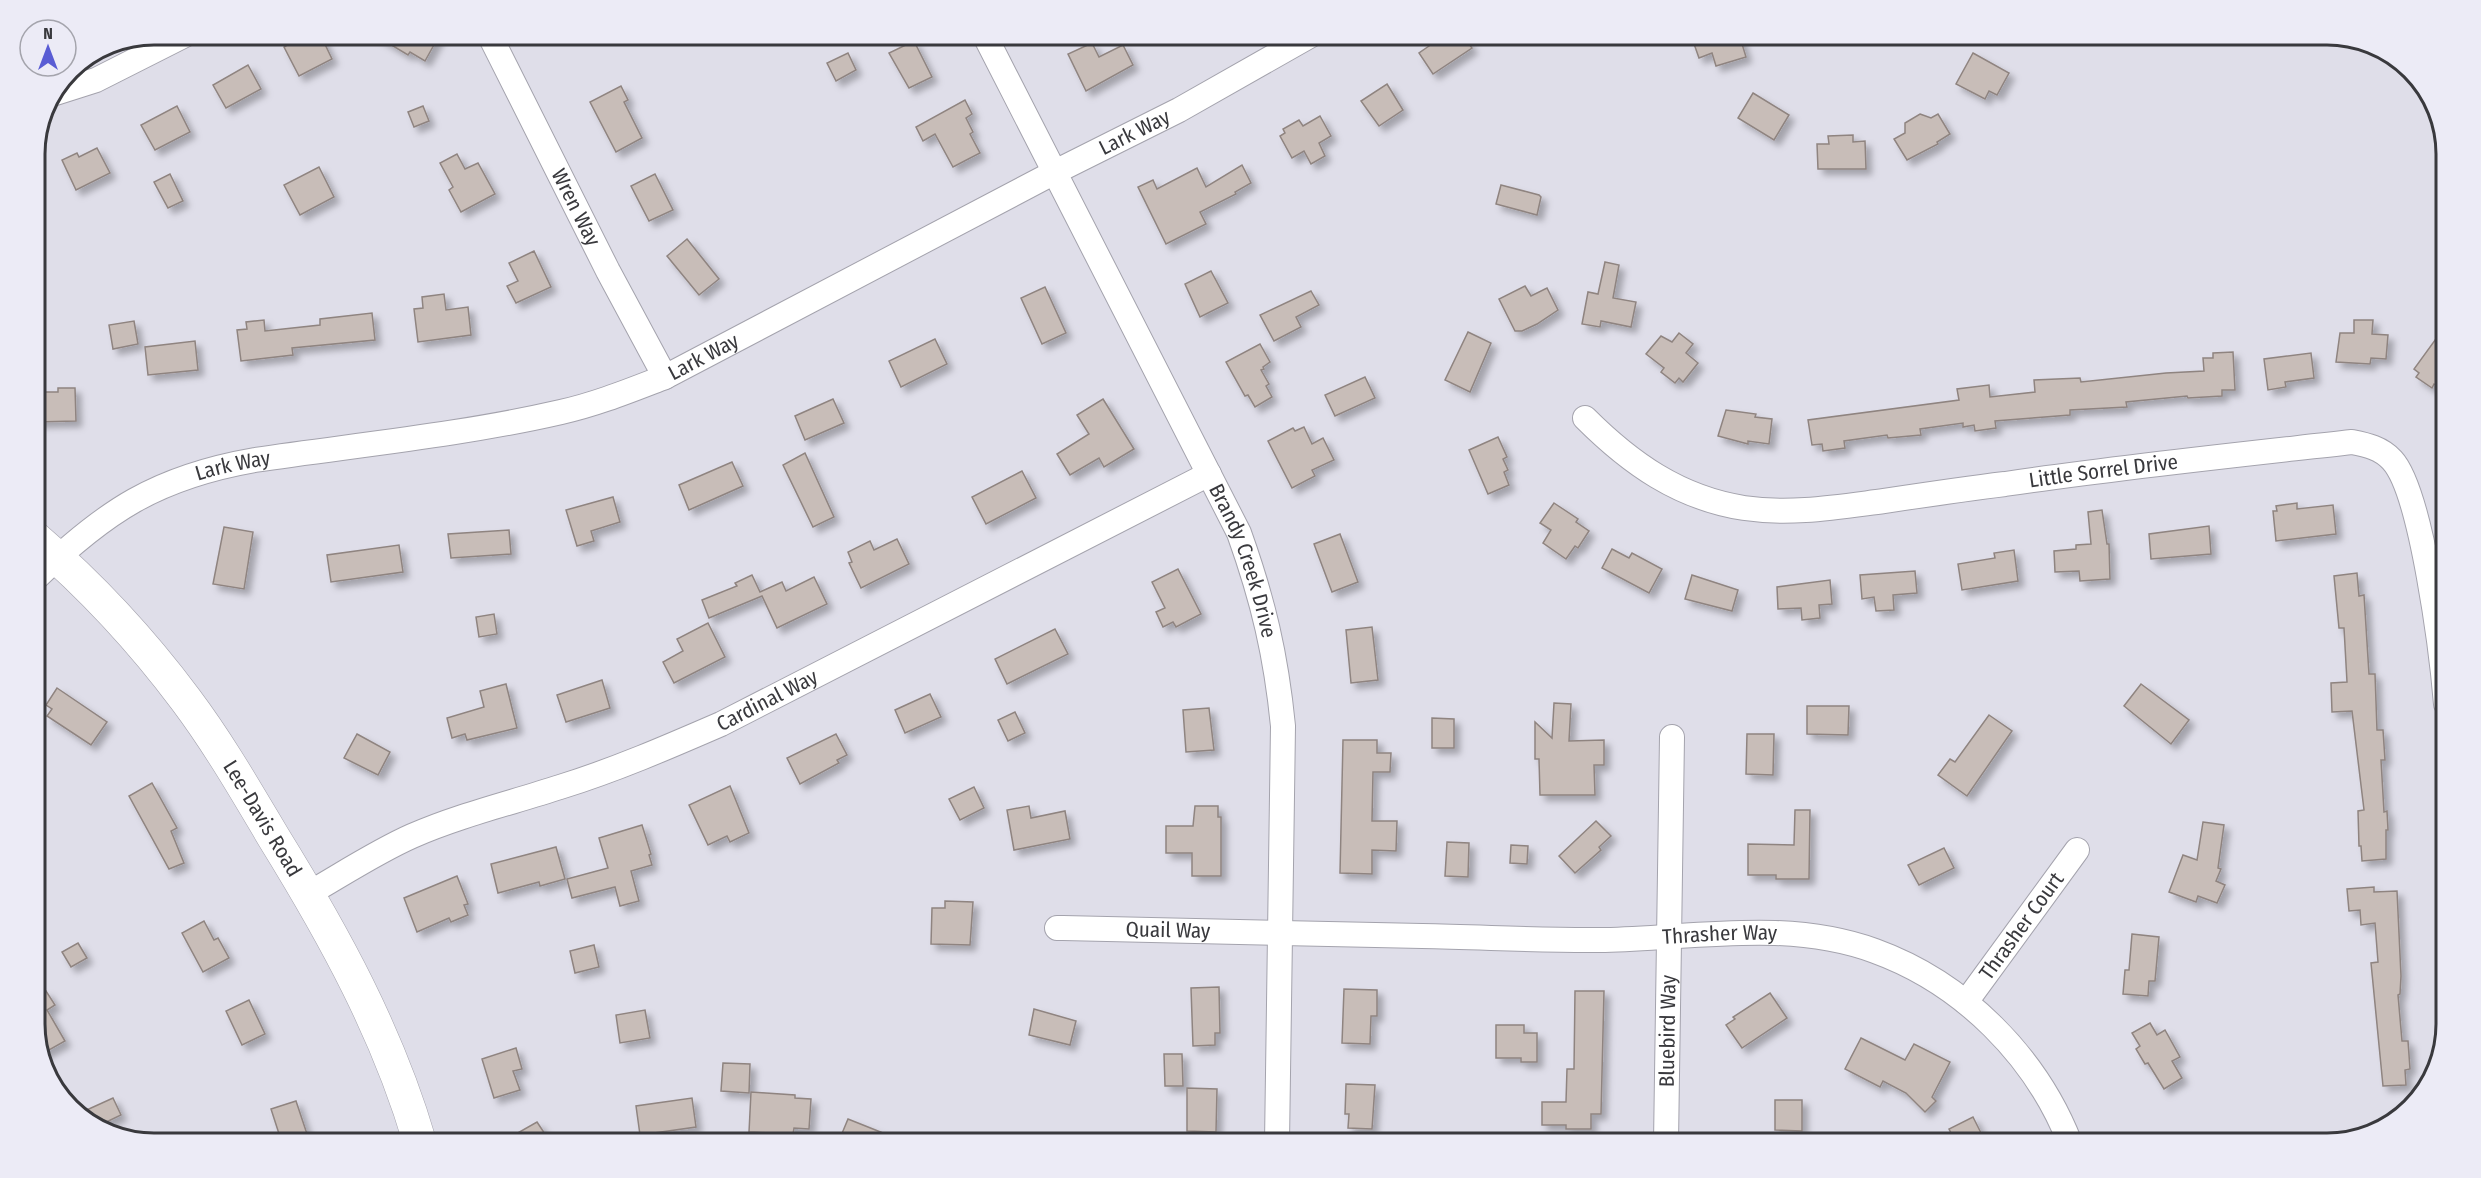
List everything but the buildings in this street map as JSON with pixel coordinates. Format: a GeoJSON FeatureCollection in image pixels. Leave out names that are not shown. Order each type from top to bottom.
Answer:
{"type":"FeatureCollection","features":[{"type":"Feature","properties":{"kind":"main road","name":"Lee-Davis Road"},"geometry":{"type":"LineString","coordinates":[[45,560],[119,620],[155,660],[216,743],[309,894],[365,999],[388,1052],[416,1133]]}},
{"type":"Feature","properties":{"kind":"street"},"geometry":{"type":"LineString","coordinates":[[66,90],[96,80],[165,45]]}},
{"type":"Feature","properties":{"kind":"street","name":"Wren Way"},"geometry":{"type":"LineString","coordinates":[[494,45],[597,250],[664,377]]}},
{"type":"Feature","properties":{"kind":"street","name":"Brandy Creek Drive"},"geometry":{"type":"LineString","coordinates":[[990,45],[1239,533],[1257,582],[1268,622],[1278,674],[1283,726],[1277,1133]]}},
{"type":"Feature","properties":{"kind":"street","name":"Lark Way"},"geometry":{"type":"LineString","coordinates":[[45,556],[141,495],[177,479],[215,467],[499,424],[562,412],[603,401],[664,377],[1055,172],[1179,110],[1294,45]]}},
{"type":"Feature","properties":{"kind":"street","name":"Little Sorrel Drive"},"geometry":{"type":"LineString","coordinates":[[1585,418],[1615,448],[1644,469],[1675,486],[1708,499],[1743,508],[1778,511],[1821,510],[2057,476],[2352,442],[2371,446],[2393,461],[2402,475],[2415,516],[2430,585],[2436,630]]}},
{"type":"Feature","properties":{"kind":"street","name":"Cardinal Way"},"geometry":{"type":"LineString","coordinates":[[309,894],[374,855],[412,836],[461,817],[561,787],[642,758],[721,723],[1209,474]]}},
{"type":"Feature","properties":{"kind":"street","name":"Bluebird Way"},"geometry":{"type":"LineString","coordinates":[[1666,1133],[1672,737]]}},
{"type":"Feature","properties":{"kind":"street","name":"Thrasher Court"},"geometry":{"type":"LineString","coordinates":[[1966,1002],[2077,850]]}},
{"type":"Feature","properties":{"kind":"street","name":"Quail Way"},"geometry":{"type":"LineString","coordinates":[[1057,928],[1280,933]]}},
{"type":"Feature","properties":{"kind":"street","name":"Thrasher Way"},"geometry":{"type":"LineString","coordinates":[[1280,933],[1604,940],[1789,933],[1828,938],[1873,950],[1902,962],[1937,981],[1966,1002],[2003,1037],[2032,1072],[2049,1098],[2065,1133]]}}]}
